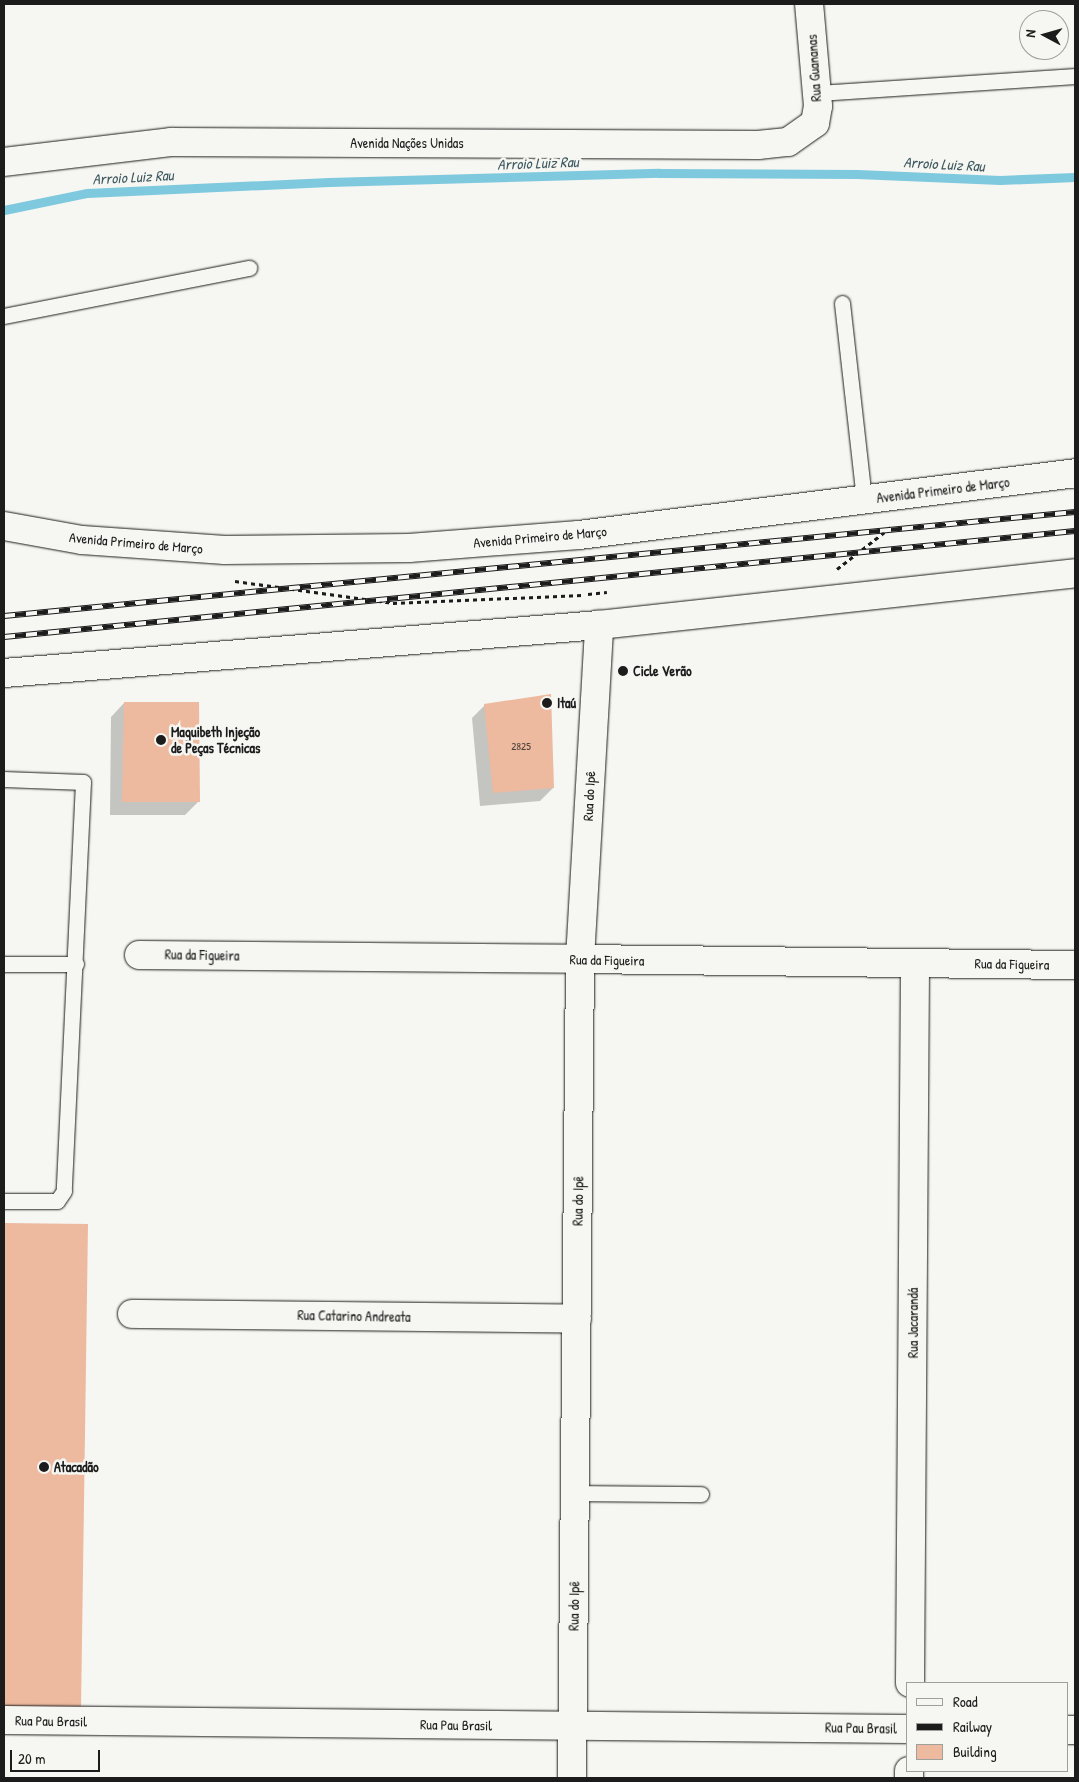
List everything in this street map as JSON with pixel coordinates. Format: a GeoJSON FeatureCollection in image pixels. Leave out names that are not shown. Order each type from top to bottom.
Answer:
{"type":"FeatureCollection","features":[{"type":"Feature","properties":{"kind":"street","name":"Rua Guananas"},"geometry":{"type":"LineString","coordinates":[[808,129],[815,123],[818,93],[809,4]]}},
{"type":"Feature","properties":{"kind":"street","name":"Avenida Nações Unidas"},"geometry":{"type":"LineString","coordinates":[[4,162],[171,142],[758,145],[788,142],[808,129]]}},
{"type":"Feature","properties":{"kind":"street","name":"Avenida Primeiro de Março"},"geometry":{"type":"LineString","coordinates":[[4,526],[82,540],[225,550],[409,548],[579,535],[864,500],[1071,478]]}},
{"type":"Feature","properties":{"kind":"street"},"geometry":{"type":"LineString","coordinates":[[4,673],[599,625],[1073,571]]}},
{"type":"Feature","properties":{"kind":"street","name":"Rua do Ipê"},"geometry":{"type":"LineString","coordinates":[[572,1778],[580,959],[599,625]]}},
{"type":"Feature","properties":{"kind":"street","name":"Rua da Figueira"},"geometry":{"type":"LineString","coordinates":[[139,955],[1075,965]]}},
{"type":"Feature","properties":{"kind":"street","name":"Rua Jacarandá"},"geometry":{"type":"LineString","coordinates":[[910,1682],[915,963]]}},
{"type":"Feature","properties":{"kind":"street","name":"Rua Catarino Andreata"},"geometry":{"type":"LineString","coordinates":[[132,1314],[577,1319]]}},
{"type":"Feature","properties":{"kind":"street","name":"Rua Pau Brasil"},"geometry":{"type":"LineString","coordinates":[[4,1720],[906,1729]]}},
{"type":"Feature","properties":{"kind":"lane"},"geometry":{"type":"LineString","coordinates":[[818,93],[1075,76]]}},
{"type":"Feature","properties":{"kind":"lane"},"geometry":{"type":"LineString","coordinates":[[4,316],[249,268]]}},
{"type":"Feature","properties":{"kind":"lane"},"geometry":{"type":"LineString","coordinates":[[842,303],[864,500]]}},
{"type":"Feature","properties":{"kind":"lane"},"geometry":{"type":"LineString","coordinates":[[4,779],[83,782],[64,1191],[57,1201],[4,1201]]}},
{"type":"Feature","properties":{"kind":"lane"},"geometry":{"type":"LineString","coordinates":[[4,964],[76,964]]}},
{"type":"Feature","properties":{"kind":"lane"},"geometry":{"type":"LineString","coordinates":[[575,1493],[701,1494]]}},
{"type":"Feature","properties":{"kind":"building"},"geometry":{"type":"Polygon","coordinates":[[[551,694],[554,788],[493,793],[484,704],[551,694]]]}},
{"type":"Feature","properties":{"kind":"building","name":"Maguibeth Injeção de Peças Técnicas"},"geometry":{"type":"Polygon","coordinates":[[[124,702],[199,702],[200,802],[122,802],[124,702]]]}},
{"type":"Feature","properties":{"kind":"building","name":"Atacadão"},"geometry":{"type":"Polygon","coordinates":[[[4,1223],[88,1224],[81,1710],[4,1709],[4,1223]]]}},
{"type":"Feature","properties":{"kind":"waterway","name":"Arroio Luiz Rau"},"geometry":{"type":"LineString","coordinates":[[4,210],[87,193],[329,182],[659,173],[857,174],[1000,180],[1075,177]]}},
{"type":"Feature","properties":{"kind":"railway"},"geometry":{"type":"LineString","coordinates":[[4,616],[1075,512]]}},
{"type":"Feature","properties":{"kind":"railway"},"geometry":{"type":"LineString","coordinates":[[4,637],[1075,531]]}},
{"type":"Feature","properties":{"kind":"place","name":"Cicle Verão"},"geometry":{"type":"Point","coordinates":[623,671]}},
{"type":"Feature","properties":{"kind":"place","name":"Itaú"},"geometry":{"type":"Point","coordinates":[547,703]}},
{"type":"Feature","properties":{"kind":"place","name":"Maguibeth Injeção de Peças Técnicas"},"geometry":{"type":"Point","coordinates":[161,740]}},
{"type":"Feature","properties":{"kind":"place","name":"Atacadão"},"geometry":{"type":"Point","coordinates":[44,1467]}}]}
